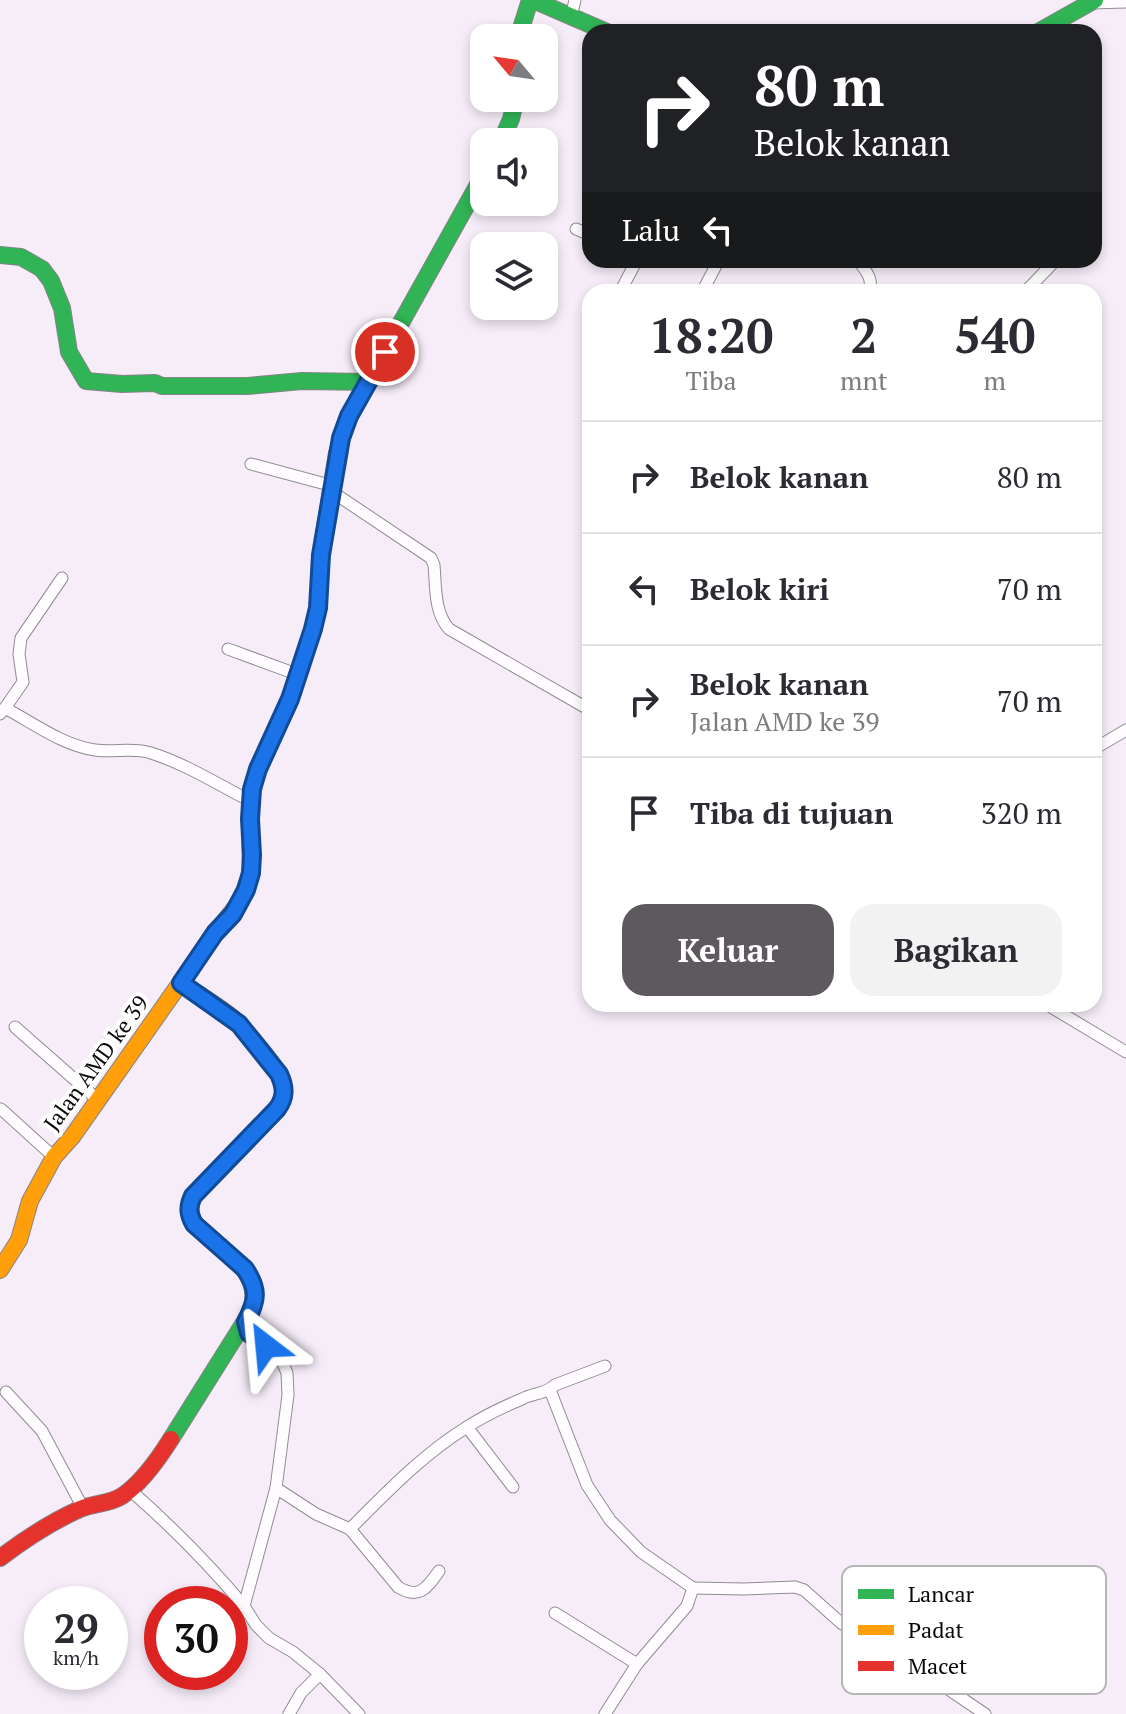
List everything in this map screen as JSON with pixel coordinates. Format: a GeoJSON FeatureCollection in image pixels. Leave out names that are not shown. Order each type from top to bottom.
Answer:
{"type":"FeatureCollection","features":[{"type":"Feature","properties":{"kind":"street"},"geometry":{"type":"LineString","coordinates":[[523,24],[532,0],[573,8],[596,24]]}},
{"type":"Feature","properties":{"kind":"street"},"geometry":{"type":"LineString","coordinates":[[1053,24],[1093,2],[1126,2]]}},
{"type":"Feature","properties":{"kind":"street","name":"Jalan AMD ke 39"},"geometry":{"type":"LineString","coordinates":[[0,1270],[19,1240],[30,1201],[54,1157],[72,1137],[215,933],[233,914],[246,890],[252,864],[252,789],[299,675],[318,608],[321,555],[341,438],[349,416],[470,199]]}},
{"type":"Feature","properties":{"kind":"street"},"geometry":{"type":"LineString","coordinates":[[576,229],[582,232]]}},
{"type":"Feature","properties":{"kind":"street"},"geometry":{"type":"LineString","coordinates":[[0,255],[21,257],[42,269],[51,281],[62,308],[69,352],[86,381],[155,383],[162,386],[368,382]]}},
{"type":"Feature","properties":{"kind":"street"},"geometry":{"type":"LineString","coordinates":[[1033,284],[1048,268]]}},
{"type":"Feature","properties":{"kind":"street"},"geometry":{"type":"LineString","coordinates":[[251,464],[332,489],[431,558],[439,613],[449,629],[582,705]]}},
{"type":"Feature","properties":{"kind":"street"},"geometry":{"type":"LineString","coordinates":[[62,578],[21,638],[19,654],[23,682],[3,711],[80,746],[104,751],[147,751],[252,802]]}},
{"type":"Feature","properties":{"kind":"street"},"geometry":{"type":"LineString","coordinates":[[228,649],[299,675]]}},
{"type":"Feature","properties":{"kind":"street"},"geometry":{"type":"LineString","coordinates":[[1102,744],[1126,730]]}},
{"type":"Feature","properties":{"kind":"street"},"geometry":{"type":"LineString","coordinates":[[0,1558],[29,1536],[83,1508],[109,1502],[138,1482],[169,1443],[246,1322],[256,1298],[255,1288],[245,1269],[194,1224],[189,1215],[189,1206],[193,1196],[277,1109],[282,1102],[283,1083],[239,1024],[181,983]]}},
{"type":"Feature","properties":{"kind":"street"},"geometry":{"type":"LineString","coordinates":[[1059,1012],[1126,1052]]}},
{"type":"Feature","properties":{"kind":"street"},"geometry":{"type":"LineString","coordinates":[[15,1027],[98,1100]]}},
{"type":"Feature","properties":{"kind":"street"},"geometry":{"type":"LineString","coordinates":[[1,1109],[54,1157]]}},
{"type":"Feature","properties":{"kind":"street"},"geometry":{"type":"LineString","coordinates":[[246,1322],[249,1333],[282,1361],[287,1373],[288,1395],[276,1488],[248,1591]]}},
{"type":"Feature","properties":{"kind":"street"},"geometry":{"type":"LineString","coordinates":[[350,1529],[412,1468],[467,1427],[526,1397],[605,1366]]}},
{"type":"Feature","properties":{"kind":"street"},"geometry":{"type":"LineString","coordinates":[[550,1390],[587,1485],[610,1520],[641,1552],[693,1588],[795,1587],[804,1590],[842,1624]]}},
{"type":"Feature","properties":{"kind":"street"},"geometry":{"type":"LineString","coordinates":[[6,1392],[42,1431],[83,1508]]}},
{"type":"Feature","properties":{"kind":"street"},"geometry":{"type":"LineString","coordinates":[[467,1427],[513,1487]]}},
{"type":"Feature","properties":{"kind":"street"},"geometry":{"type":"LineString","coordinates":[[276,1488],[316,1514],[350,1529],[398,1587],[406,1592],[426,1589],[439,1571]]}},
{"type":"Feature","properties":{"kind":"street"},"geometry":{"type":"LineString","coordinates":[[129,1489],[206,1561],[227,1586]]}},
{"type":"Feature","properties":{"kind":"street"},"geometry":{"type":"LineString","coordinates":[[605,1714],[637,1664],[687,1606],[693,1588]]}},
{"type":"Feature","properties":{"kind":"street"},"geometry":{"type":"LineString","coordinates":[[248,1612],[269,1638],[293,1652],[320,1674],[359,1714]]}},
{"type":"Feature","properties":{"kind":"street"},"geometry":{"type":"LineString","coordinates":[[555,1613],[637,1664]]}},
{"type":"Feature","properties":{"kind":"street"},"geometry":{"type":"LineString","coordinates":[[289,1714],[301,1693],[320,1674]]}},
{"type":"Feature","properties":{"kind":"street"},"geometry":{"type":"LineString","coordinates":[[955,1694],[985,1714]]}},
{"type":"Feature","properties":{"kind":"traffic: fast"},"geometry":{"type":"LineString","coordinates":[[522,24],[530,0]]}},
{"type":"Feature","properties":{"kind":"traffic: fast"},"geometry":{"type":"LineString","coordinates":[[533,0],[588,24]]}},
{"type":"Feature","properties":{"kind":"traffic: fast"},"geometry":{"type":"LineString","coordinates":[[1052,24],[1095,0]]}},
{"type":"Feature","properties":{"kind":"traffic: fast"},"geometry":{"type":"LineString","coordinates":[[507,128],[513,112]]}},
{"type":"Feature","properties":{"kind":"traffic: fast"},"geometry":{"type":"LineString","coordinates":[[181,982],[240,902],[251,873],[252,789],[290,699],[313,629],[337,453],[349,416],[470,199]]}},
{"type":"Feature","properties":{"kind":"traffic: fast"},"geometry":{"type":"LineString","coordinates":[[0,255],[21,257],[42,269],[51,281],[62,308],[69,352],[86,381],[155,383],[162,386],[368,382]]}},
{"type":"Feature","properties":{"kind":"traffic: fast"},"geometry":{"type":"LineString","coordinates":[[171,1439],[252,1310],[253,1290],[246,1273],[196,1225],[191,1212],[193,1196],[277,1109],[284,1091],[275,1069],[235,1020],[181,983]]}},
{"type":"Feature","properties":{"kind":"traffic: slow"},"geometry":{"type":"LineString","coordinates":[[0,1270],[19,1240],[30,1201],[54,1157],[72,1137],[181,982]]}},
{"type":"Feature","properties":{"kind":"traffic: jam"},"geometry":{"type":"LineString","coordinates":[[0,1558],[69,1514],[122,1496],[143,1477],[171,1439]]}},
{"type":"Feature","properties":{"kind":"route"},"geometry":{"type":"LineString","coordinates":[[266,1346],[249,1333],[246,1322],[256,1298],[251,1278],[245,1269],[194,1224],[189,1215],[189,1206],[193,1196],[277,1109],[282,1102],[283,1083],[239,1024],[181,983],[215,933],[233,914],[246,890],[251,873],[252,789],[290,699],[313,629],[337,453],[349,416],[385,352]]}}]}
